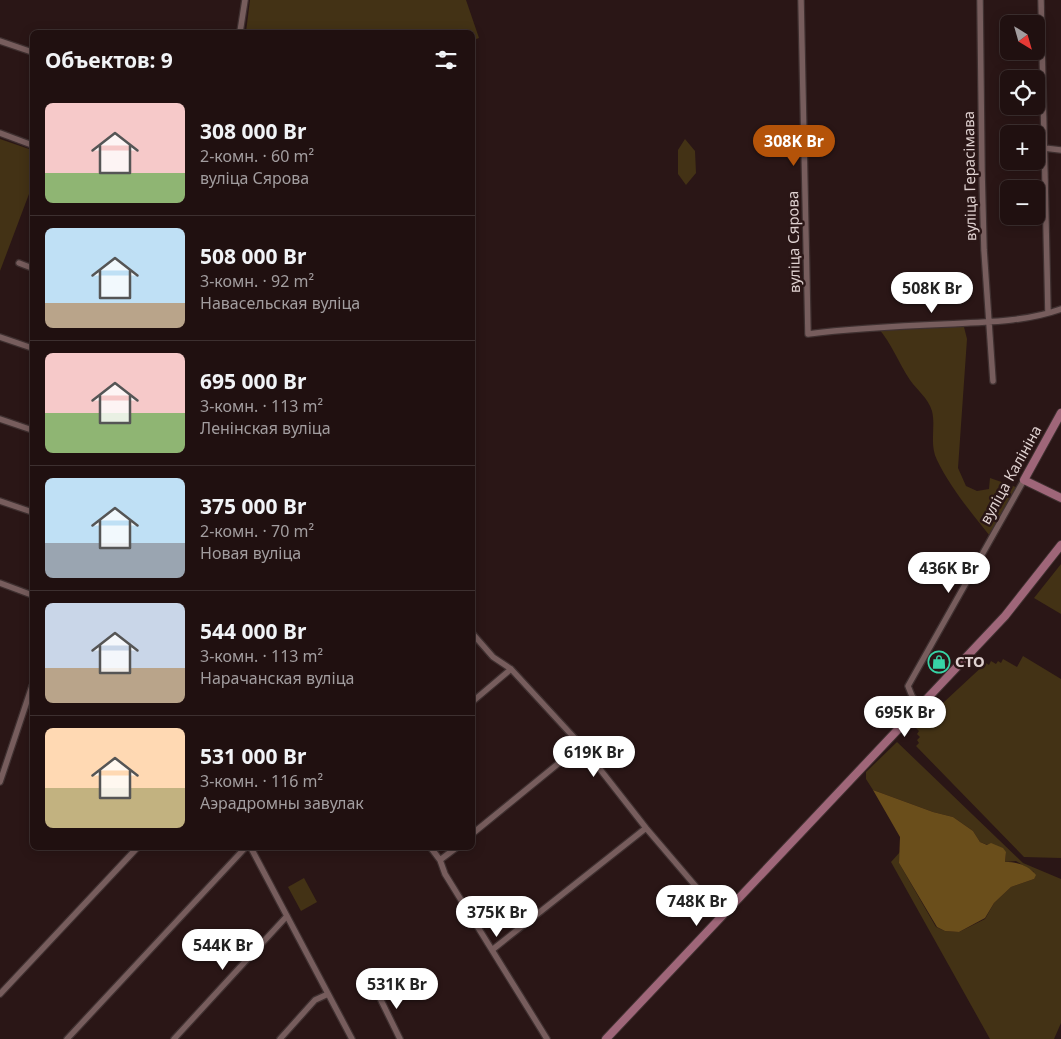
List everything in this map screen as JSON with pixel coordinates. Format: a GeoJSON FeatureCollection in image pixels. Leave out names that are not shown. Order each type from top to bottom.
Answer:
{"type":"FeatureCollection","features":[{"type":"Feature","properties":{"kind":"main road","name":"вуліца Калініна"},"geometry":{"type":"LineString","coordinates":[[1024,480],[1061,413]]}},
{"type":"Feature","properties":{"kind":"main road"},"geometry":{"type":"LineString","coordinates":[[1024,480],[1061,498]]}},
{"type":"Feature","properties":{"kind":"main road"},"geometry":{"type":"LineString","coordinates":[[606,1039],[1005,616],[1061,545]]}},
{"type":"Feature","properties":{"kind":"street"},"geometry":{"type":"LineString","coordinates":[[240,30],[245,0]]}},
{"type":"Feature","properties":{"kind":"street","name":"вуліца Сярова"},"geometry":{"type":"LineString","coordinates":[[801,0],[808,334],[850,328],[988,322]]}},
{"type":"Feature","properties":{"kind":"street","name":"вуліца Герасімава"},"geometry":{"type":"LineString","coordinates":[[980,0],[982,172],[988,322],[993,381]]}},
{"type":"Feature","properties":{"kind":"street"},"geometry":{"type":"LineString","coordinates":[[1041,0],[1044,125]]}},
{"type":"Feature","properties":{"kind":"street"},"geometry":{"type":"LineString","coordinates":[[0,41],[30,51]]}},
{"type":"Feature","properties":{"kind":"street"},"geometry":{"type":"LineString","coordinates":[[0,134],[30,144]]}},
{"type":"Feature","properties":{"kind":"street"},"geometry":{"type":"LineString","coordinates":[[1045,148],[1061,150]]}},
{"type":"Feature","properties":{"kind":"street"},"geometry":{"type":"LineString","coordinates":[[1045,170],[1048,313]]}},
{"type":"Feature","properties":{"kind":"street"},"geometry":{"type":"LineString","coordinates":[[19,262],[30,267]]}},
{"type":"Feature","properties":{"kind":"street"},"geometry":{"type":"LineString","coordinates":[[988,322],[1035,316],[1061,309]]}},
{"type":"Feature","properties":{"kind":"street"},"geometry":{"type":"LineString","coordinates":[[0,337],[30,347]]}},
{"type":"Feature","properties":{"kind":"street"},"geometry":{"type":"LineString","coordinates":[[0,419],[30,429]]}},
{"type":"Feature","properties":{"kind":"street","name":"вуліца Калініна"},"geometry":{"type":"LineString","coordinates":[[920,706],[912,696],[908,686],[1024,480]]}},
{"type":"Feature","properties":{"kind":"street"},"geometry":{"type":"LineString","coordinates":[[0,501],[30,511]]}},
{"type":"Feature","properties":{"kind":"street"},"geometry":{"type":"LineString","coordinates":[[0,584],[30,594]]}},
{"type":"Feature","properties":{"kind":"street"},"geometry":{"type":"LineString","coordinates":[[475,636],[493,657],[511,669],[581,745],[646,828],[698,889],[726,912]]}},
{"type":"Feature","properties":{"kind":"street"},"geometry":{"type":"LineString","coordinates":[[475,699],[511,669]]}},
{"type":"Feature","properties":{"kind":"street"},"geometry":{"type":"LineString","coordinates":[[0,782],[30,692]]}},
{"type":"Feature","properties":{"kind":"street"},"geometry":{"type":"LineString","coordinates":[[475,832],[581,745]]}},
{"type":"Feature","properties":{"kind":"street"},"geometry":{"type":"LineString","coordinates":[[492,950],[646,828]]}},
{"type":"Feature","properties":{"kind":"street"},"geometry":{"type":"LineString","coordinates":[[0,994],[135,850]]}},
{"type":"Feature","properties":{"kind":"street"},"geometry":{"type":"LineString","coordinates":[[67,1039],[243,850]]}},
{"type":"Feature","properties":{"kind":"street"},"geometry":{"type":"LineString","coordinates":[[252,850],[352,1039]]}},
{"type":"Feature","properties":{"kind":"street"},"geometry":{"type":"LineString","coordinates":[[433,850],[440,860],[445,874],[547,1039]]}},
{"type":"Feature","properties":{"kind":"street"},"geometry":{"type":"LineString","coordinates":[[440,860],[453,850]]}},
{"type":"Feature","properties":{"kind":"street"},"geometry":{"type":"LineString","coordinates":[[174,1039],[287,916]]}},
{"type":"Feature","properties":{"kind":"street"},"geometry":{"type":"LineString","coordinates":[[376,990],[400,1039]]}},
{"type":"Feature","properties":{"kind":"street"},"geometry":{"type":"LineString","coordinates":[[280,1039],[315,1000],[328,994]]}},
{"type":"Feature","properties":{"kind":"shaded area"},"geometry":{"type":"Polygon","coordinates":[[[250,0],[466,0],[479,38],[475,39],[475,30],[246,30],[250,0]]]}},
{"type":"Feature","properties":{"kind":"shaded area"},"geometry":{"type":"Polygon","coordinates":[[[0,139],[30,149],[30,191],[0,271],[0,139]]]}},
{"type":"Feature","properties":{"kind":"shaded area"},"geometry":{"type":"Polygon","coordinates":[[[685,139],[695,151],[696,173],[686,185],[678,174],[678,150],[685,139]]]}},
{"type":"Feature","properties":{"kind":"shaded area"},"geometry":{"type":"Polygon","coordinates":[[[939,321],[963,323],[967,339],[958,468],[966,486],[977,491],[989,489],[990,478],[1022,489],[994,541],[963,502],[937,460],[933,448],[933,417],[930,406],[910,380],[878,328],[939,321]]]}},
{"type":"Feature","properties":{"kind":"shaded area"},"geometry":{"type":"Polygon","coordinates":[[[1061,564],[1061,614],[1034,598],[1061,564]]]}},
{"type":"Feature","properties":{"kind":"shaded area"},"geometry":{"type":"Polygon","coordinates":[[[1023,656],[1061,679],[1061,858],[1024,857],[916,746],[919,743],[917,740],[920,737],[917,734],[919,731],[916,728],[986,663],[989,665],[991,661],[996,664],[998,661],[1001,663],[1003,659],[1017,667],[1023,656]]]}},
{"type":"Feature","properties":{"kind":"shaded area"},"geometry":{"type":"Polygon","coordinates":[[[897,742],[1023,863],[1061,879],[1061,1023],[1054,1039],[990,1039],[891,862],[900,852],[899,863],[936,927],[945,931],[959,932],[985,919],[994,903],[1011,887],[1034,879],[1034,872],[1016,861],[1005,862],[1006,852],[980,842],[973,831],[953,817],[933,812],[873,790],[866,779],[866,772],[897,742]]]}},
{"type":"Feature","properties":{"kind":"shaded area"},"geometry":{"type":"Polygon","coordinates":[[[873,790],[933,812],[953,817],[973,831],[980,842],[987,845],[991,843],[1003,848],[1006,852],[1005,862],[1026,866],[1036,875],[1034,879],[1011,887],[994,903],[985,918],[959,932],[945,931],[937,927],[899,863],[900,837],[873,790]]]}},
{"type":"Feature","properties":{"kind":"shaded area"},"geometry":{"type":"Polygon","coordinates":[[[304,878],[317,902],[301,911],[288,887],[304,878]]]}},
{"type":"Feature","properties":{"kind":"place","name":"СТО"},"geometry":{"type":"Point","coordinates":[939,662]}}]}
